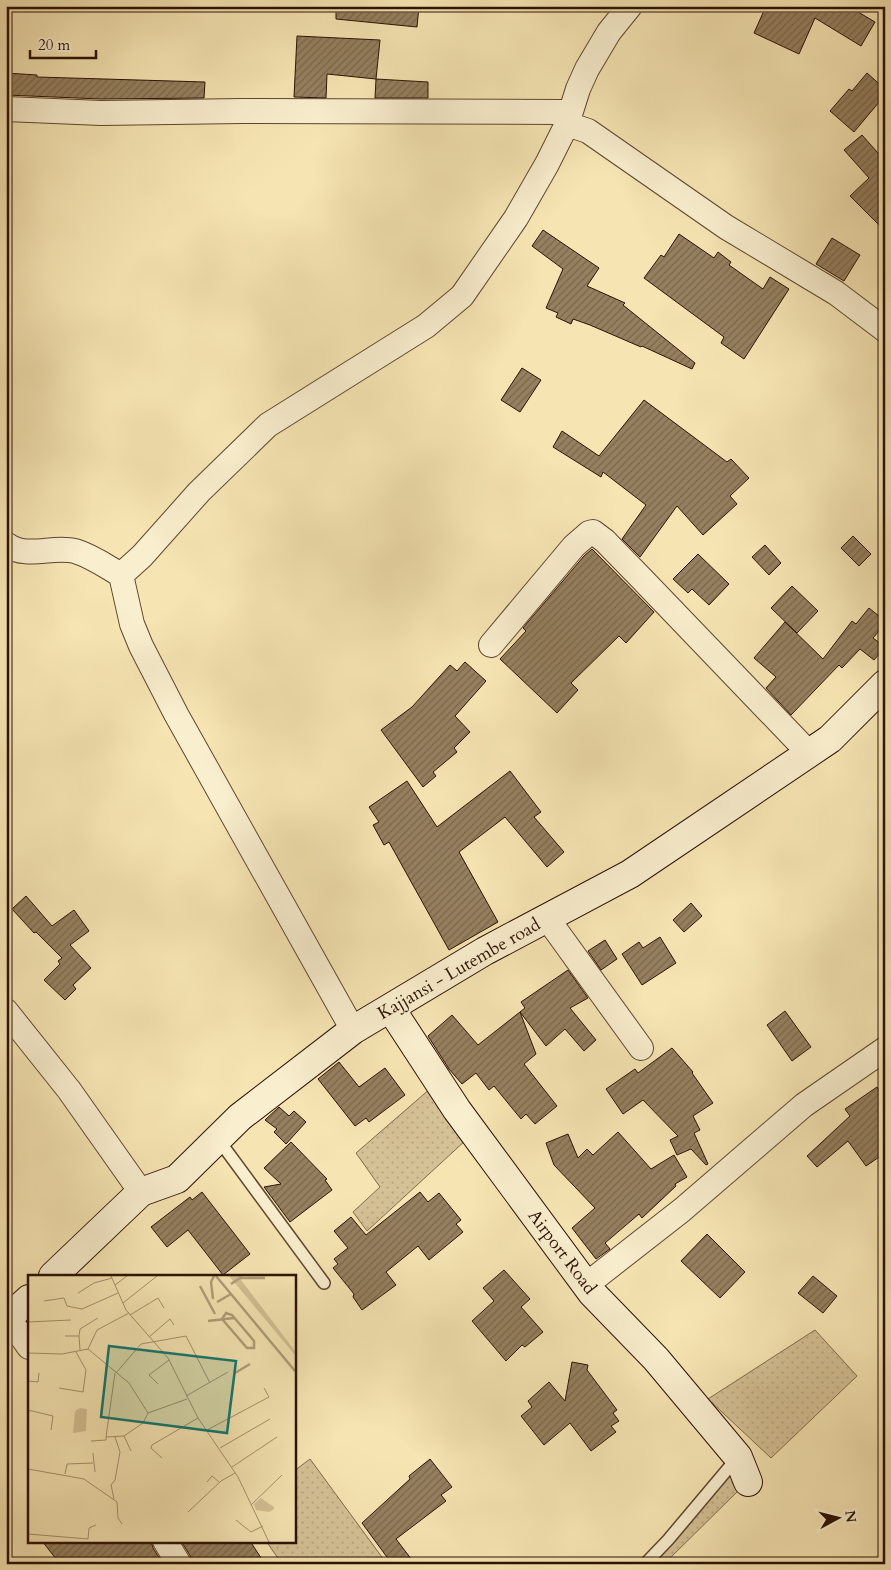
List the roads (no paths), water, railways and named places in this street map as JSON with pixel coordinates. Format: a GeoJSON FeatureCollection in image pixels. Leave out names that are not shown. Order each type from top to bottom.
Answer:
{"type":"FeatureCollection","features":[{"type":"Feature","properties":{"kind":"street"},"geometry":{"type":"LineString","coordinates":[[121,575],[142,556],[199,492],[268,425],[426,326],[462,296],[516,218],[547,164],[568,119],[587,69],[609,32],[630,6]]}},
{"type":"Feature","properties":{"kind":"street"},"geometry":{"type":"LineString","coordinates":[[6,109],[101,114],[242,111],[561,112],[568,119],[726,227],[836,293],[885,330]]}},
{"type":"Feature","properties":{"kind":"street"},"geometry":{"type":"LineString","coordinates":[[491,646],[574,546],[589,533],[594,532],[642,579],[809,753]]}},
{"type":"Feature","properties":{"kind":"street"},"geometry":{"type":"LineString","coordinates":[[6,544],[13,550],[32,553],[50,550],[74,551],[92,558],[121,575],[132,624],[180,723],[353,1030]]}},
{"type":"Feature","properties":{"kind":"street","name":"Kajjansi - Lutembe road"},"geometry":{"type":"LineString","coordinates":[[54,1275],[141,1192],[177,1179],[240,1118],[353,1030],[486,951],[630,874],[830,739],[885,684]]}},
{"type":"Feature","properties":{"kind":"street"},"geometry":{"type":"LineString","coordinates":[[547,918],[641,1048]]}},
{"type":"Feature","properties":{"kind":"street","name":"Airport Road"},"geometry":{"type":"LineString","coordinates":[[391,1009],[457,1110],[592,1293],[656,1359],[738,1457],[748,1482]]}},
{"type":"Feature","properties":{"kind":"street"},"geometry":{"type":"LineString","coordinates":[[6,1011],[69,1090],[141,1192]]}},
{"type":"Feature","properties":{"kind":"street"},"geometry":{"type":"LineString","coordinates":[[586,1285],[682,1210],[804,1105],[885,1049]]}},
{"type":"Feature","properties":{"kind":"street"},"geometry":{"type":"LineString","coordinates":[[28,1301],[7,1320],[28,1346]]}},
{"type":"Feature","properties":{"kind":"street"},"geometry":{"type":"LineString","coordinates":[[166,1542],[179,1564]]}},
{"type":"Feature","properties":{"kind":"lane"},"geometry":{"type":"LineString","coordinates":[[218,1139],[324,1283]]}},
{"type":"Feature","properties":{"kind":"lane"},"geometry":{"type":"LineString","coordinates":[[645,1564],[668,1540],[738,1457]]}}]}
